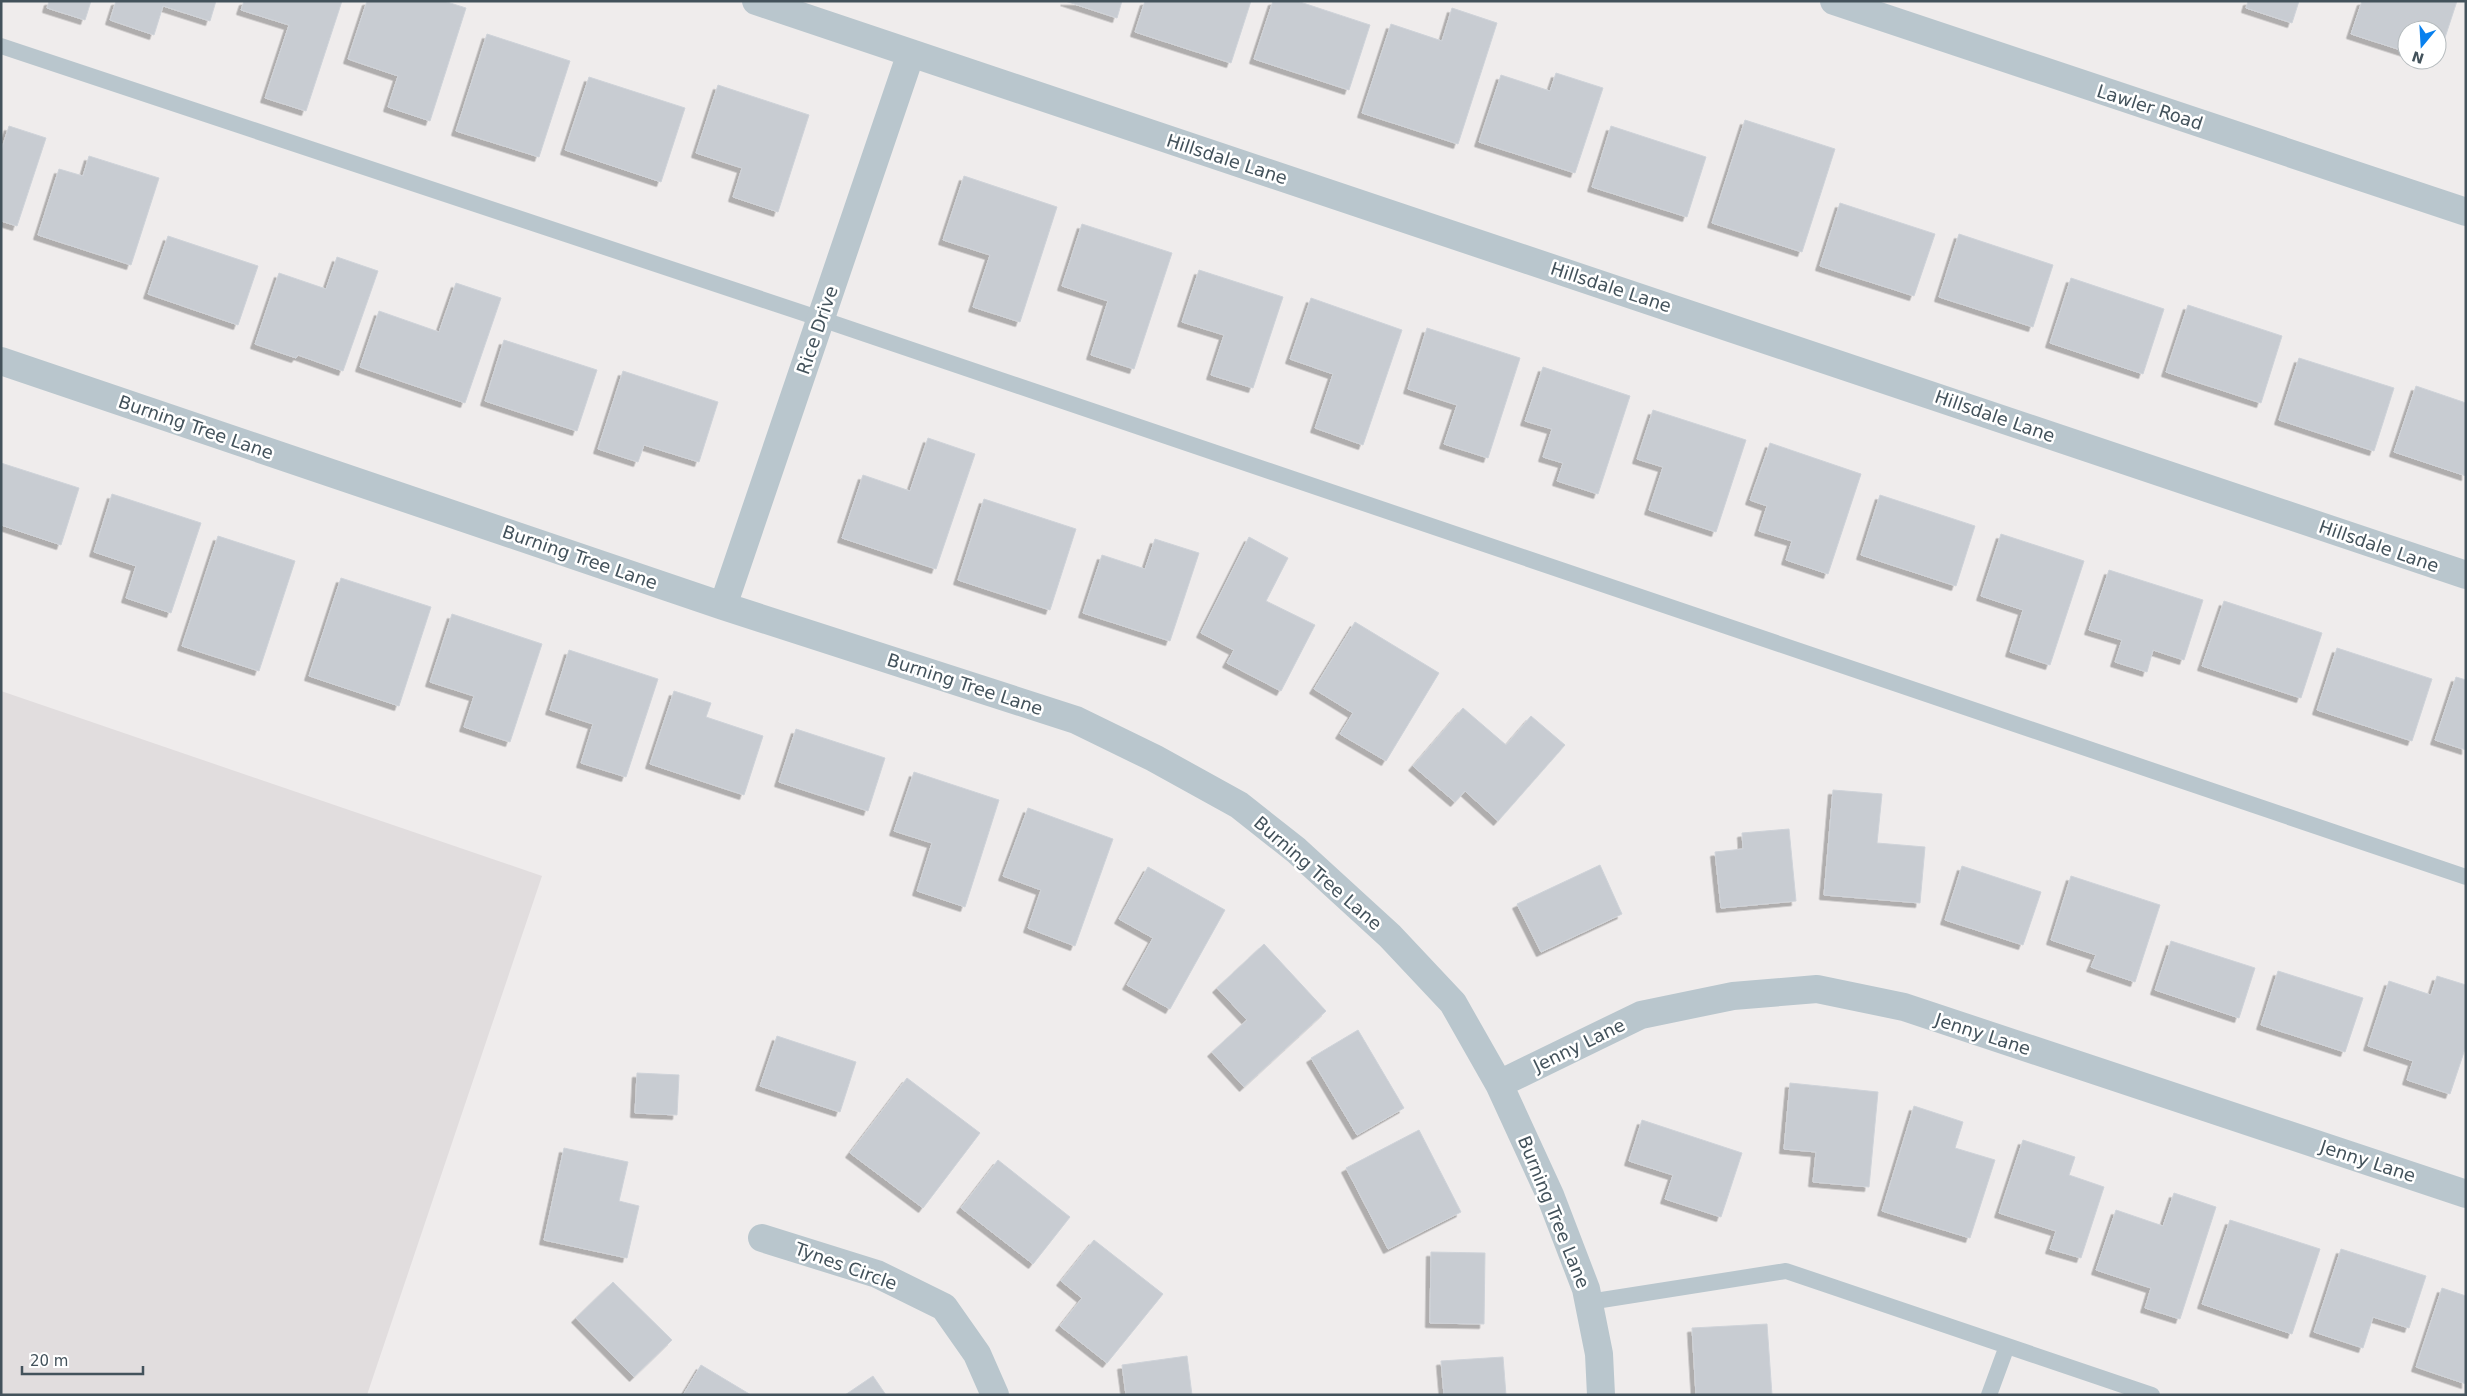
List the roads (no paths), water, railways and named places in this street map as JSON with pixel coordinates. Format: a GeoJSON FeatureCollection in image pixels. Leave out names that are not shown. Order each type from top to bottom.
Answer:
{"type":"FeatureCollection","features":[{"type":"Feature","properties":{"kind":"street","name":"Hillsdale Lane"},"geometry":{"type":"LineString","coordinates":[[756,1],[2466,576]]}},
{"type":"Feature","properties":{"kind":"street","name":"Lawler Road"},"geometry":{"type":"LineString","coordinates":[[1834,1],[2466,212]]}},
{"type":"Feature","properties":{"kind":"street","name":"Rice Drive"},"geometry":{"type":"LineString","coordinates":[[723,606],[911,53]]}},
{"type":"Feature","properties":{"kind":"street","name":"Burning Tree Lane"},"geometry":{"type":"LineString","coordinates":[[1,361],[723,606],[1076,720],[1154,758],[1239,805],[1296,850],[1390,936],[1453,1003],[1499,1084],[1550,1195],[1586,1289],[1599,1354],[1601,1395]]}},
{"type":"Feature","properties":{"kind":"street","name":"Jenny Lane"},"geometry":{"type":"LineString","coordinates":[[1499,1084],[1641,1015],[1733,996],[1817,989],[1904,1007],[2466,1194]]}},
{"type":"Feature","properties":{"kind":"street","name":"Tynes Circle"},"geometry":{"type":"LineString","coordinates":[[762,1238],[877,1274],[944,1307],[977,1354],[995,1395]]}},
{"type":"Feature","properties":{"kind":"lane"},"geometry":{"type":"LineString","coordinates":[[1,46],[821,319],[2466,877]]}},
{"type":"Feature","properties":{"kind":"lane"},"geometry":{"type":"LineString","coordinates":[[1589,1302],[1786,1271],[2152,1395]]}},
{"type":"Feature","properties":{"kind":"lane"},"geometry":{"type":"LineString","coordinates":[[1989,1395],[2007,1346]]}}]}
